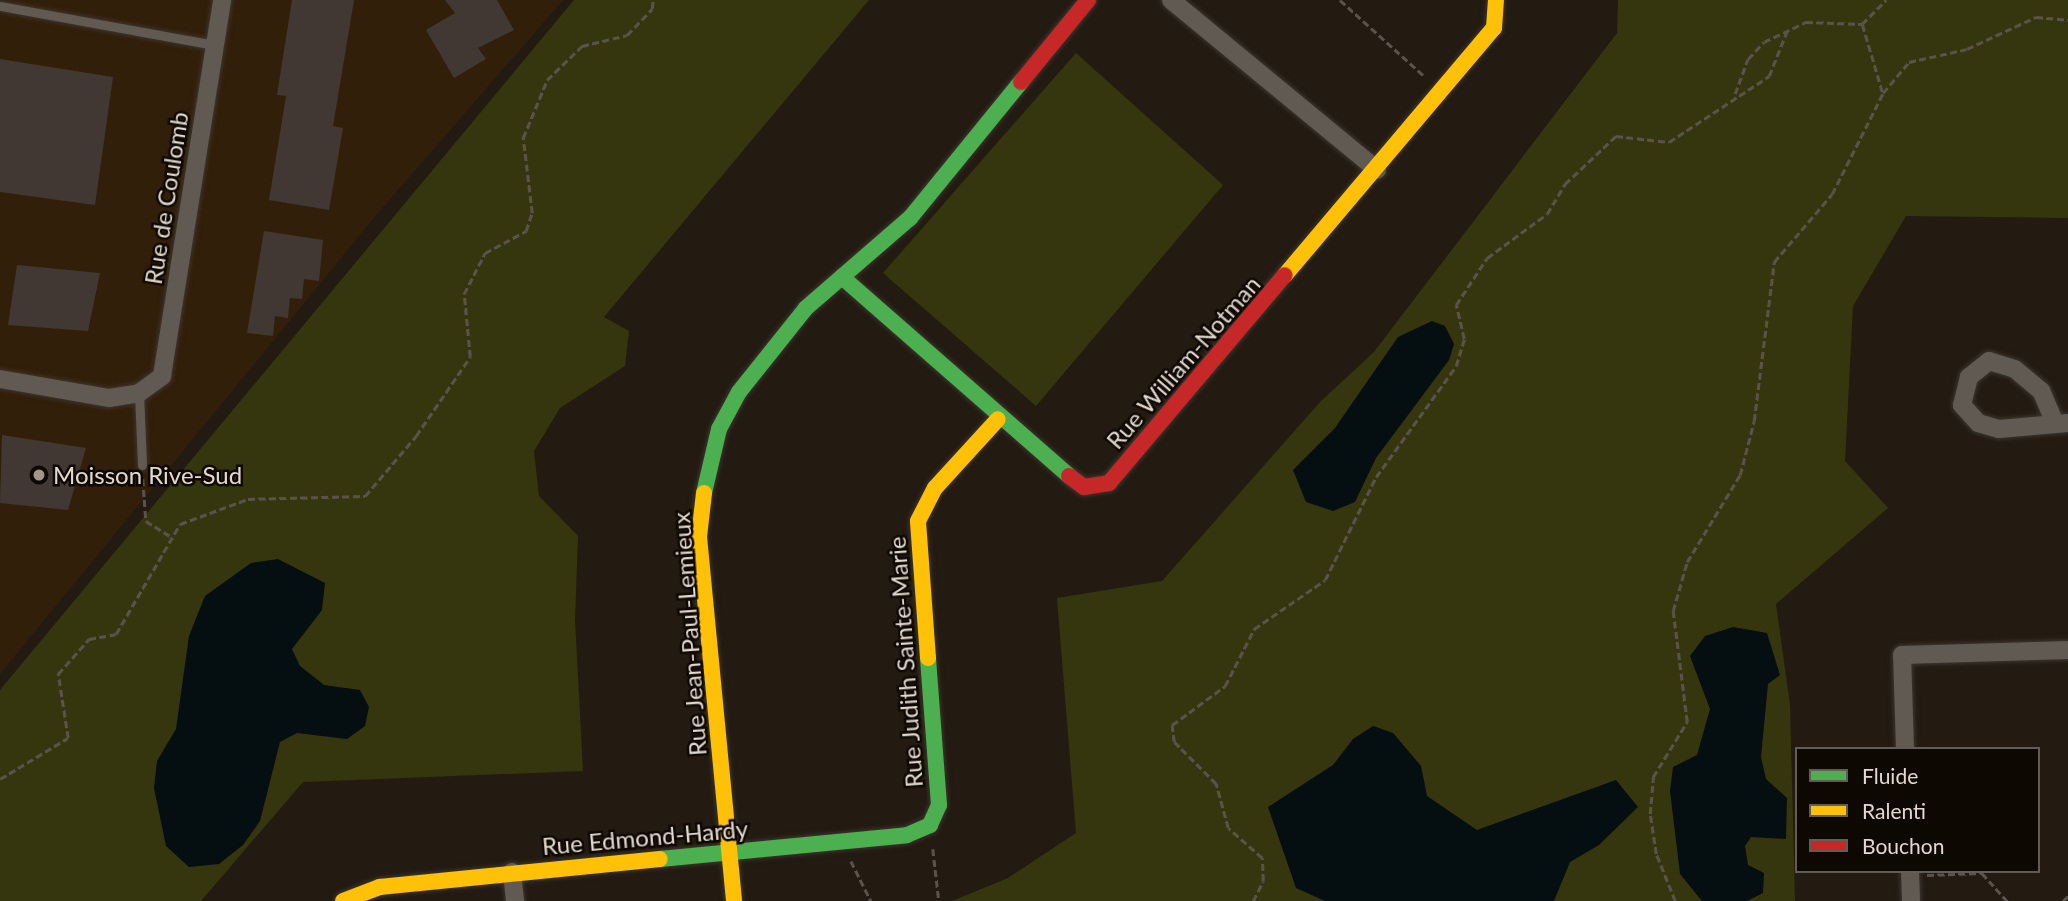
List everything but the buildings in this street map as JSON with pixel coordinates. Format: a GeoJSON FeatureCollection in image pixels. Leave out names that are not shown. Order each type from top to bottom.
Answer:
{"type":"FeatureCollection","features":[{"type":"Feature","properties":{"kind":"street","name":"Rue de Coulomb"},"geometry":{"type":"LineString","coordinates":[[139,393],[162,376],[222,0]]}},
{"type":"Feature","properties":{"kind":"street","name":"Rue Jean-Paul-Lemieux"},"geometry":{"type":"LineString","coordinates":[[734,901],[699,537],[706,471],[739,392],[806,308],[910,218],[1088,0]]}},
{"type":"Feature","properties":{"kind":"street"},"geometry":{"type":"LineString","coordinates":[[1171,0],[1377,170]]}},
{"type":"Feature","properties":{"kind":"street","name":"Rue William-Notman"},"geometry":{"type":"LineString","coordinates":[[842,277],[998,419],[1084,487],[1109,484],[1377,170],[1494,28],[1496,0]]}},
{"type":"Feature","properties":{"kind":"street"},"geometry":{"type":"LineString","coordinates":[[1989,361],[2015,369],[2041,391],[2061,422],[1999,429],[1978,423],[1962,405],[1969,377],[1989,361]]}},
{"type":"Feature","properties":{"kind":"street"},"geometry":{"type":"LineString","coordinates":[[0,379],[109,398],[139,393]]}},
{"type":"Feature","properties":{"kind":"street","name":"Rue Judith Sainte-Marie"},"geometry":{"type":"LineString","coordinates":[[923,829],[939,805],[918,521],[935,488],[998,419]]}},
{"type":"Feature","properties":{"kind":"street"},"geometry":{"type":"LineString","coordinates":[[1905,747],[1902,654],[2068,650]]}},
{"type":"Feature","properties":{"kind":"street","name":"Rue Edmond-Hardy"},"geometry":{"type":"LineString","coordinates":[[343,901],[380,887],[846,841],[923,829]]}},
{"type":"Feature","properties":{"kind":"street"},"geometry":{"type":"LineString","coordinates":[[512,872],[515,901]]}},
{"type":"Feature","properties":{"kind":"street"},"geometry":{"type":"LineString","coordinates":[[1910,873],[1911,901]]}},
{"type":"Feature","properties":{"kind":"lane"},"geometry":{"type":"LineString","coordinates":[[0,6],[215,45]]}},
{"type":"Feature","properties":{"kind":"lane"},"geometry":{"type":"LineString","coordinates":[[139,393],[142,465]]}},
{"type":"Feature","properties":{"kind":"path"},"geometry":{"type":"LineString","coordinates":[[0,779],[68,738],[58,674],[89,639],[116,634],[180,524],[248,499],[365,496],[470,357],[464,294],[485,253],[526,231],[532,213],[523,138],[547,80],[582,46],[627,35],[652,9],[653,0]]}},
{"type":"Feature","properties":{"kind":"path"},"geometry":{"type":"LineString","coordinates":[[1340,0],[1442,91]]}},
{"type":"Feature","properties":{"kind":"path"},"geometry":{"type":"LineString","coordinates":[[1734,97],[1754,49],[1787,31],[1818,21],[1862,24],[1886,0]]}},
{"type":"Feature","properties":{"kind":"path"},"geometry":{"type":"LineString","coordinates":[[1675,901],[1656,854],[1650,814],[1653,777],[1687,722],[1673,630],[1675,596],[1704,529],[1740,475],[1754,421],[1774,262],[1832,194],[1883,93],[1909,62],[1967,48],[2036,17],[2068,20]]}},
{"type":"Feature","properties":{"kind":"path"},"geometry":{"type":"LineString","coordinates":[[1862,24],[1883,93]]}},
{"type":"Feature","properties":{"kind":"path"},"geometry":{"type":"LineString","coordinates":[[1253,901],[1264,881],[1262,858],[1228,828],[1216,784],[1174,742],[1172,725],[1225,686],[1254,629],[1325,580],[1376,477],[1456,366],[1464,339],[1456,305],[1487,258],[1547,214],[1565,184],[1616,136],[1668,142],[1769,76],[1787,31]]}},
{"type":"Feature","properties":{"kind":"path"},"geometry":{"type":"LineString","coordinates":[[142,465],[146,521],[172,537]]}},
{"type":"Feature","properties":{"kind":"path"},"geometry":{"type":"LineString","coordinates":[[923,829],[930,838],[939,901]]}},
{"type":"Feature","properties":{"kind":"path"},"geometry":{"type":"LineString","coordinates":[[846,841],[856,881],[871,901]]}},
{"type":"Feature","properties":{"kind":"path"},"geometry":{"type":"LineString","coordinates":[[1910,873],[1982,873],[2007,901]]}},
{"type":"Feature","properties":{"kind":"path"},"geometry":{"type":"LineString","coordinates":[[2063,901],[2068,896]]}},
{"type":"Feature","properties":{"kind":"shaded area"},"geometry":{"type":"Polygon","coordinates":[[[0,0],[563,0],[373,219],[0,674],[0,0]]]}},
{"type":"Feature","properties":{"kind":"shaded area"},"geometry":{"type":"Polygon","coordinates":[[[574,0],[869,0],[604,317],[629,331],[625,366],[560,408],[534,451],[539,496],[578,536],[575,620],[583,771],[303,782],[201,901],[0,901],[0,690],[574,0]]]}},
{"type":"Feature","properties":{"kind":"shaded area"},"geometry":{"type":"Polygon","coordinates":[[[1618,0],[2068,0],[2068,218],[1906,216],[1853,306],[1845,461],[1888,508],[1776,604],[1790,705],[1795,901],[952,901],[1008,878],[1076,833],[1057,598],[1162,581],[1320,402],[1374,352],[1617,33],[1618,0]]]}},
{"type":"Feature","properties":{"kind":"shaded area"},"geometry":{"type":"Polygon","coordinates":[[[1076,53],[1223,185],[1036,406],[883,273],[1076,53]]]}},
{"type":"Feature","properties":{"kind":"shaded area"},"geometry":{"type":"Polygon","coordinates":[[[1432,321],[1445,326],[1454,344],[1449,360],[1376,458],[1355,502],[1333,511],[1306,502],[1293,470],[1335,428],[1398,337],[1432,321]]]}},
{"type":"Feature","properties":{"kind":"shaded area"},"geometry":{"type":"Polygon","coordinates":[[[278,559],[325,583],[322,610],[292,649],[300,666],[324,685],[360,690],[369,707],[365,726],[347,739],[297,733],[280,742],[260,821],[243,845],[219,864],[189,867],[166,846],[154,788],[157,761],[176,729],[189,636],[205,596],[251,563],[278,559]]]}},
{"type":"Feature","properties":{"kind":"shaded area"},"geometry":{"type":"Polygon","coordinates":[[[1733,627],[1767,633],[1780,675],[1768,684],[1761,757],[1766,779],[1787,798],[1786,839],[1751,837],[1745,846],[1748,865],[1764,873],[1763,893],[1747,901],[1702,901],[1680,874],[1670,791],[1673,767],[1697,755],[1710,709],[1690,656],[1705,636],[1733,627]]]}},
{"type":"Feature","properties":{"kind":"shaded area"},"geometry":{"type":"Polygon","coordinates":[[[1373,726],[1393,733],[1421,766],[1427,796],[1477,830],[1616,780],[1638,807],[1599,845],[1570,862],[1554,901],[1325,901],[1296,888],[1268,807],[1333,765],[1353,739],[1373,726]]]}},
{"type":"Feature","properties":{"kind":"traffic: fast"},"geometry":{"type":"LineString","coordinates":[[704,493],[719,429],[739,392],[806,308],[910,218],[1021,82]]}},
{"type":"Feature","properties":{"kind":"traffic: fast"},"geometry":{"type":"LineString","coordinates":[[842,277],[1069,476]]}},
{"type":"Feature","properties":{"kind":"traffic: fast"},"geometry":{"type":"LineString","coordinates":[[660,859],[907,835],[930,825],[939,805],[928,658]]}},
{"type":"Feature","properties":{"kind":"traffic: slow"},"geometry":{"type":"LineString","coordinates":[[1285,275],[1494,28],[1496,0]]}},
{"type":"Feature","properties":{"kind":"traffic: slow"},"geometry":{"type":"LineString","coordinates":[[928,658],[918,521],[935,488],[998,419]]}},
{"type":"Feature","properties":{"kind":"traffic: slow"},"geometry":{"type":"LineString","coordinates":[[704,493],[699,537],[734,901]]}},
{"type":"Feature","properties":{"kind":"traffic: slow"},"geometry":{"type":"LineString","coordinates":[[343,901],[380,887],[660,859]]}},
{"type":"Feature","properties":{"kind":"traffic: jam"},"geometry":{"type":"LineString","coordinates":[[1021,82],[1088,0]]}},
{"type":"Feature","properties":{"kind":"traffic: jam"},"geometry":{"type":"LineString","coordinates":[[1069,476],[1084,487],[1109,483],[1285,275]]}},
{"type":"Feature","properties":{"kind":"place","name":"Moisson Rive-Sud"},"geometry":{"type":"Point","coordinates":[39,475]}}]}
